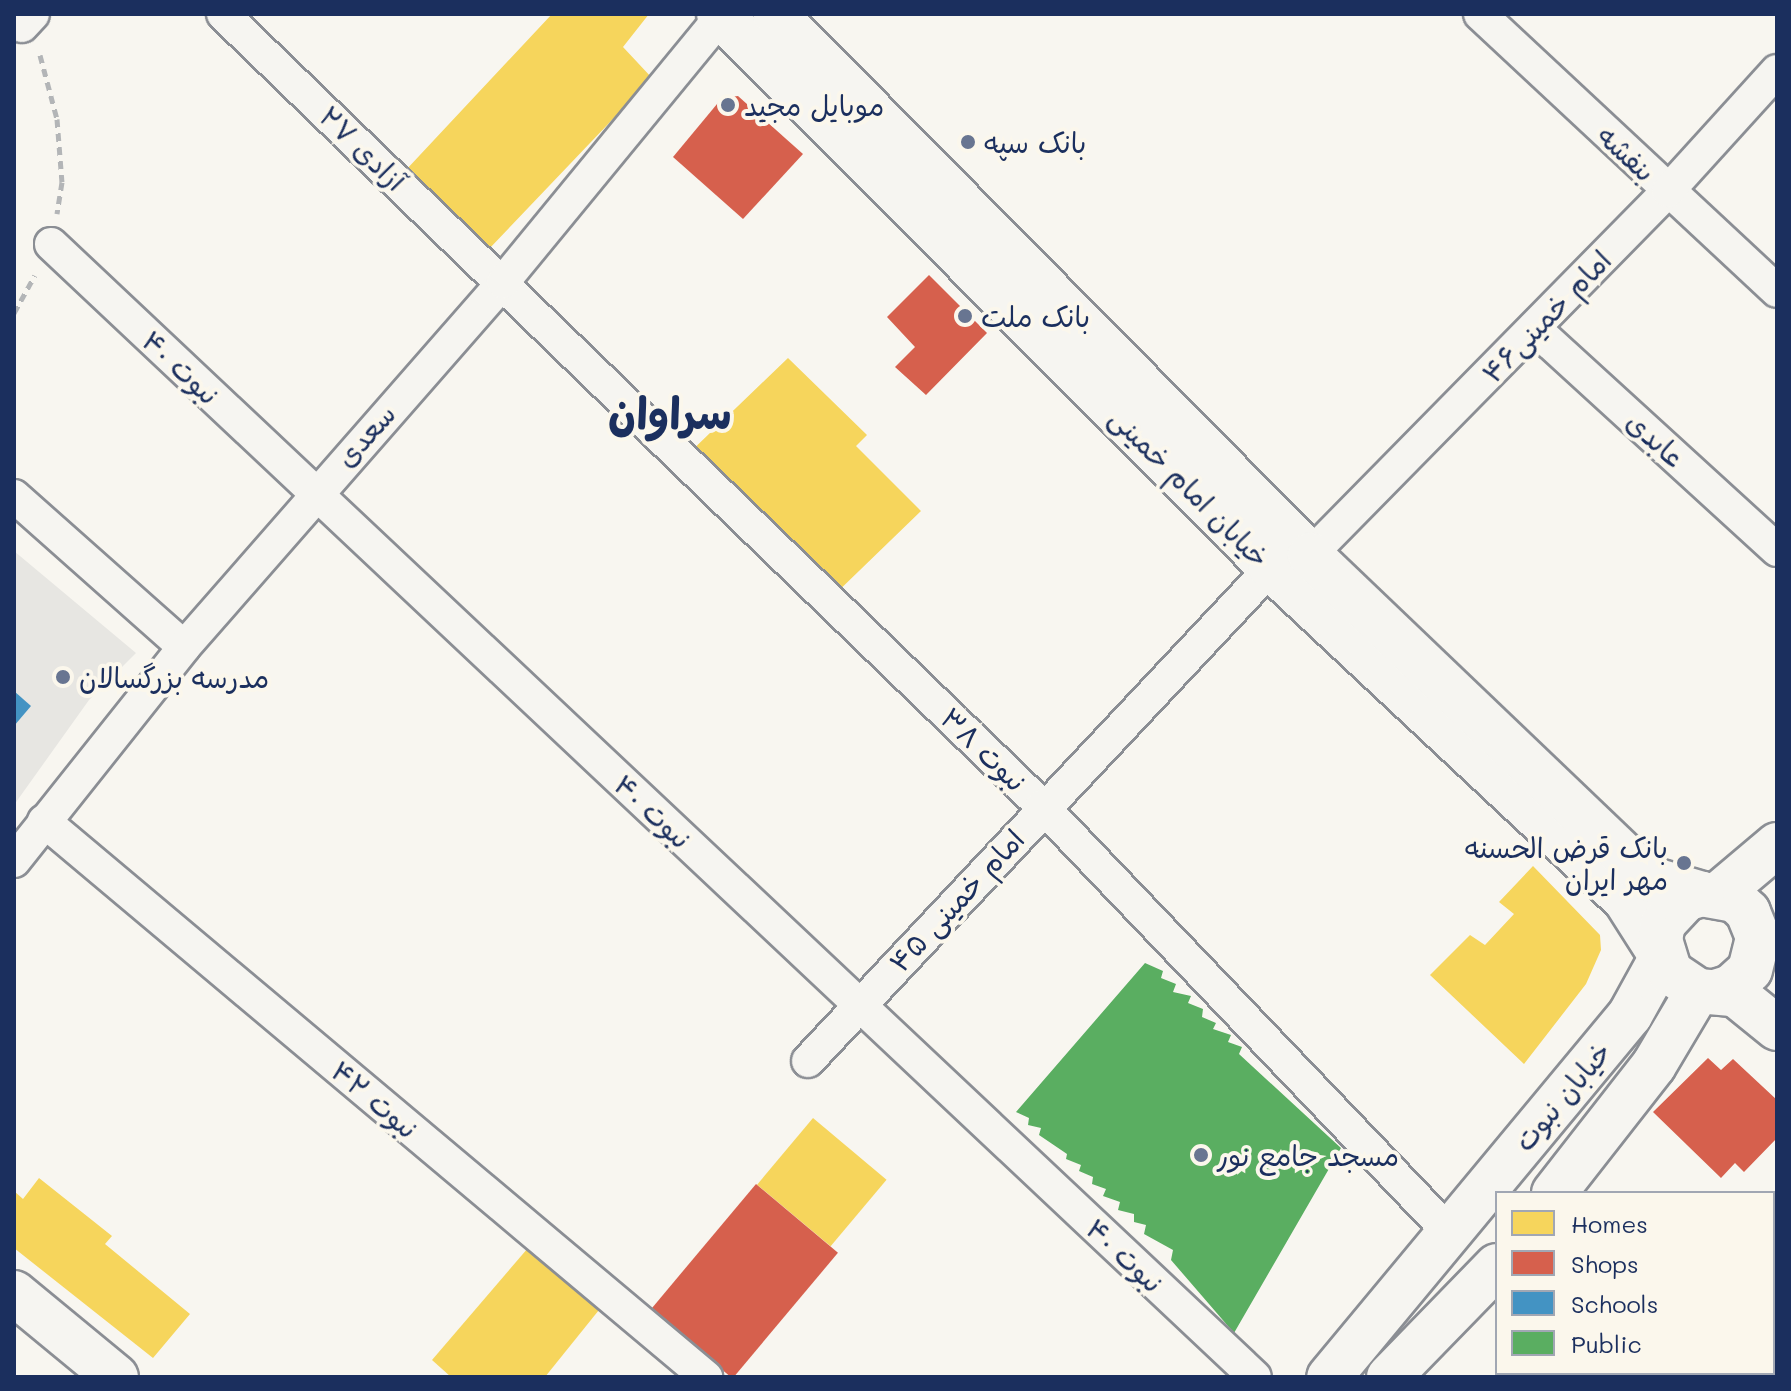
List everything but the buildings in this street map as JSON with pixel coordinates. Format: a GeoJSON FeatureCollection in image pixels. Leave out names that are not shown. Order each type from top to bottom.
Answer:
{"type":"FeatureCollection","features":[{"type":"Feature","properties":{"kind":"main road","name":"خیابان امام خمینی"},"geometry":{"type":"LineString","coordinates":[[775,14],[1290,562],[1625,899],[1662,957]]}},
{"type":"Feature","properties":{"kind":"main road","name":"خیابان امام خمینی"},"geometry":{"type":"LineString","coordinates":[[721,15],[801,102],[1290,562],[1648,878],[1710,894]]}},
{"type":"Feature","properties":{"kind":"main road"},"geometry":{"type":"LineString","coordinates":[[1777,845],[1710,894],[1686,899],[1663,924],[1662,957],[1670,972],[1706,991],[1750,1003],[1777,1028]]}},
{"type":"Feature","properties":{"kind":"main road"},"geometry":{"type":"LineString","coordinates":[[1706,991],[1745,977],[1771,943],[1748,912],[1710,894]]}},
{"type":"Feature","properties":{"kind":"main road","name":"خیابان نبوت"},"geometry":{"type":"LineString","coordinates":[[1329,1377],[1630,1015],[1662,957]]}},
{"type":"Feature","properties":{"kind":"main road","name":"خیابان نبوت"},"geometry":{"type":"LineString","coordinates":[[1556,1191],[1654,1065],[1706,991]]}},
{"type":"Feature","properties":{"kind":"main road"},"geometry":{"type":"LineString","coordinates":[[1389,1377],[1495,1268]]}},
{"type":"Feature","properties":{"kind":"main road"},"geometry":{"type":"LineString","coordinates":[[14,1293],[116,1377]]}},
{"type":"Feature","properties":{"kind":"street","name":"آزادی ۲۷"},"geometry":{"type":"LineString","coordinates":[[223,14],[503,282]]}},
{"type":"Feature","properties":{"kind":"street","name":"بنفشه"},"geometry":{"type":"LineString","coordinates":[[1480,14],[1777,291]]}},
{"type":"Feature","properties":{"kind":"street","name":"سعدی"},"geometry":{"type":"LineString","coordinates":[[14,861],[184,647],[314,492],[503,282],[721,15]]}},
{"type":"Feature","properties":{"kind":"street","name":"امام خمینی۴۶"},"geometry":{"type":"LineString","coordinates":[[1290,562],[1534,328],[1668,191],[1777,71]]}},
{"type":"Feature","properties":{"kind":"street","name":"نبوت ۴۰"},"geometry":{"type":"LineString","coordinates":[[51,244],[1255,1377]]}},
{"type":"Feature","properties":{"kind":"street","name":"نبوت ۳۸"},"geometry":{"type":"LineString","coordinates":[[503,282],[1042,806],[1449,1232]]}},
{"type":"Feature","properties":{"kind":"street","name":"عابدی"},"geometry":{"type":"LineString","coordinates":[[1534,328],[1777,550]]}},
{"type":"Feature","properties":{"kind":"street"},"geometry":{"type":"LineString","coordinates":[[14,496],[184,647]]}},
{"type":"Feature","properties":{"kind":"street","name":"امام خمینی ۴۵"},"geometry":{"type":"LineString","coordinates":[[808,1061],[1042,806],[1290,562]]}},
{"type":"Feature","properties":{"kind":"street","name":"نبوت ۴۲"},"geometry":{"type":"LineString","coordinates":[[44,821],[706,1377]]}},
{"type":"Feature","properties":{"kind":"path"},"geometry":{"type":"LineString","coordinates":[[14,313],[51,244],[62,182],[57,119],[28,20]]}},
{"type":"Feature","properties":{"kind":"shaded area","name":"مدرسه بزرگسالان"},"geometry":{"type":"Polygon","coordinates":[[[14,551],[136,653],[89,700],[14,805],[14,551]]]}},
{"type":"Feature","properties":{"kind":"place","name":"موبایل مجید"},"geometry":{"type":"Point","coordinates":[728,105]}},
{"type":"Feature","properties":{"kind":"place","name":"بانک سپه"},"geometry":{"type":"Point","coordinates":[968,142]}},
{"type":"Feature","properties":{"kind":"place","name":"بانک ملت"},"geometry":{"type":"Point","coordinates":[965,316]}},
{"type":"Feature","properties":{"kind":"place","name":"مدرسه بزرگسالان"},"geometry":{"type":"Point","coordinates":[63,677]}},
{"type":"Feature","properties":{"kind":"place","name":"بانک قرض الحسنه مهر ایران"},"geometry":{"type":"Point","coordinates":[1684,863]}},
{"type":"Feature","properties":{"kind":"place","name":"مسجد جامع نور"},"geometry":{"type":"Point","coordinates":[1201,1155]}},
{"type":"Feature","properties":{"kind":"district","name":"سراوان"},"geometry":{"type":"Point","coordinates":[670,412]}}]}
